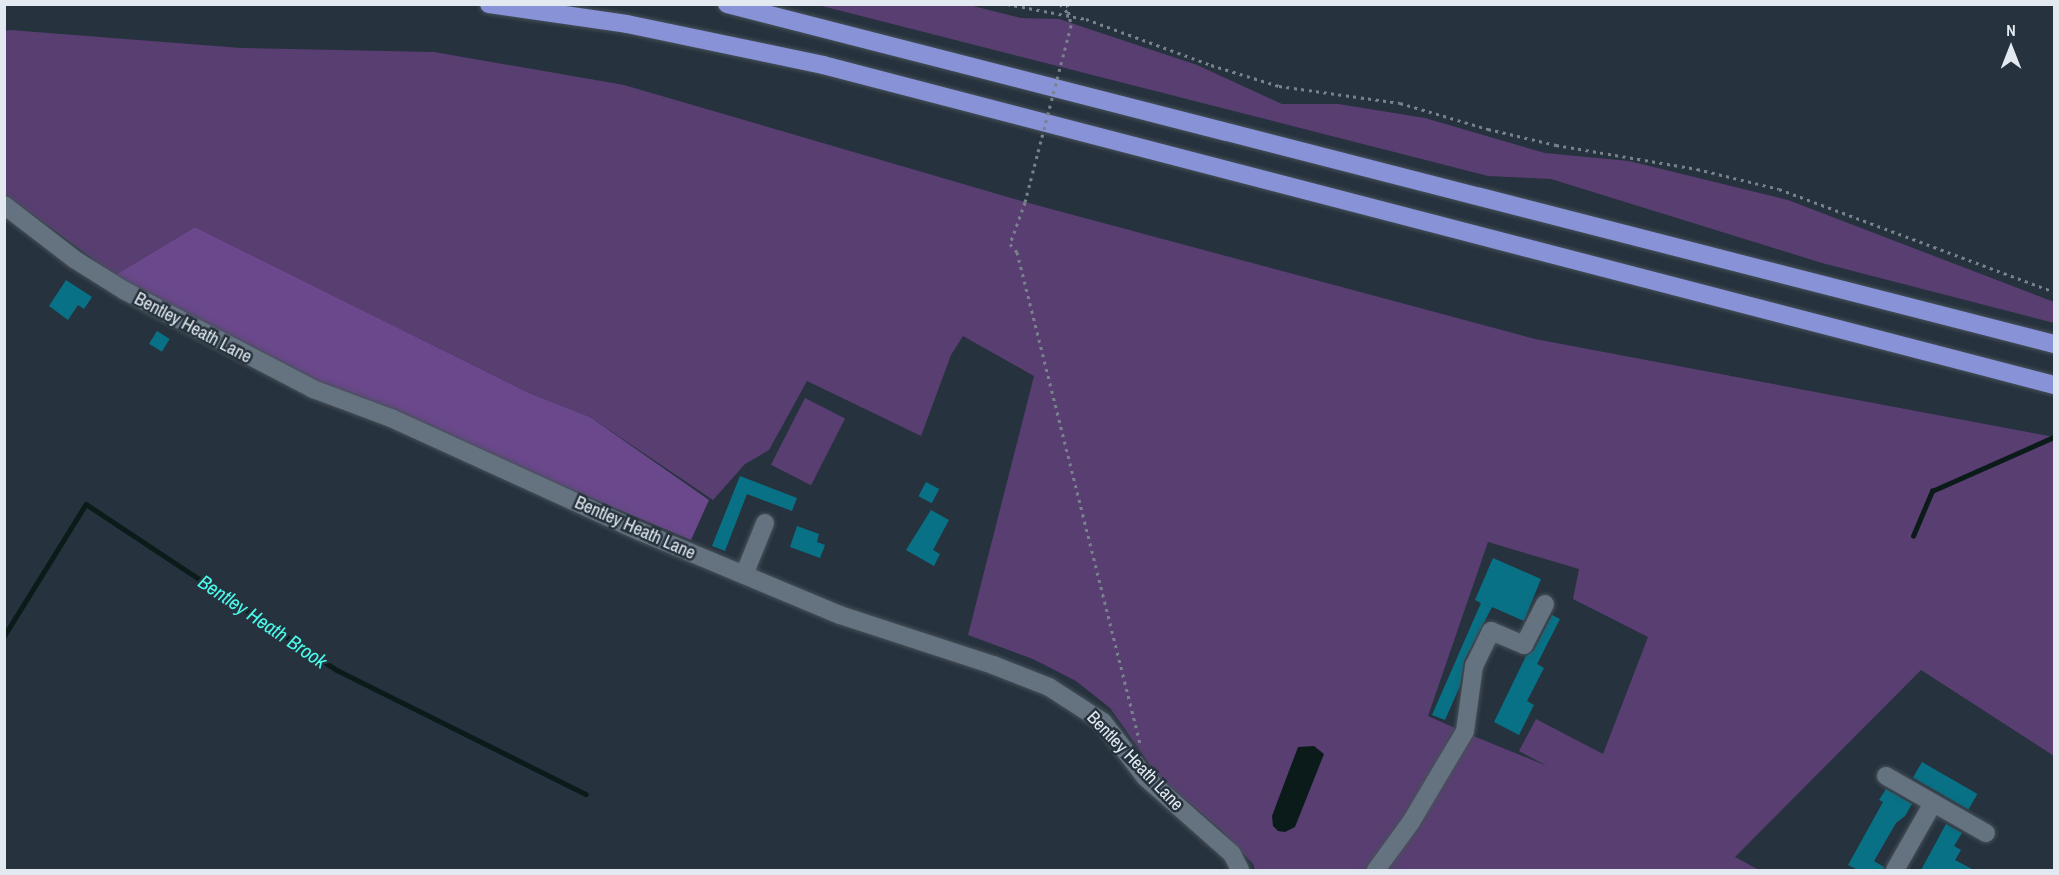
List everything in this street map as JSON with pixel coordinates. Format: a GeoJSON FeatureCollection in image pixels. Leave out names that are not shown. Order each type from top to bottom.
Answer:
{"type":"FeatureCollection","features":[{"type":"Feature","properties":{"kind":"highway"},"geometry":{"type":"LineString","coordinates":[[489,4],[627,24],[823,65],[2055,385]]}},
{"type":"Feature","properties":{"kind":"highway"},"geometry":{"type":"LineString","coordinates":[[727,4],[2055,344]]}},
{"type":"Feature","properties":{"kind":"street","name":"Bentley Heath Lane"},"geometry":{"type":"LineString","coordinates":[[4,205],[91,270],[259,363],[313,389],[391,418],[639,531],[840,615],[993,665],[1049,687],[1103,722],[1156,788],[1232,854],[1240,870]]}},
{"type":"Feature","properties":{"kind":"street"},"geometry":{"type":"LineString","coordinates":[[744,575],[765,524]]}},
{"type":"Feature","properties":{"kind":"street"},"geometry":{"type":"LineString","coordinates":[[1376,870],[1412,822],[1465,731],[1474,666],[1491,631],[1524,645],[1545,604]]}},
{"type":"Feature","properties":{"kind":"street"},"geometry":{"type":"LineString","coordinates":[[1886,776],[1986,833]]}},
{"type":"Feature","properties":{"kind":"street"},"geometry":{"type":"LineString","coordinates":[[1895,870],[1933,803]]}},
{"type":"Feature","properties":{"kind":"path"},"geometry":{"type":"LineString","coordinates":[[1007,4],[1069,14],[1278,86],[1400,103],[1488,129],[1556,145],[1697,169],[1779,189],[2055,292]]}},
{"type":"Feature","properties":{"kind":"path"},"geometry":{"type":"LineString","coordinates":[[1060,4],[1069,14]]}},
{"type":"Feature","properties":{"kind":"path"},"geometry":{"type":"LineString","coordinates":[[1067,4],[1071,25],[1025,202],[1010,244],[1017,252],[1142,750],[1134,762]]}},
{"type":"Feature","properties":{"kind":"shaded area"},"geometry":{"type":"Polygon","coordinates":[[[818,5],[969,5],[1021,18],[1059,19],[1197,65],[1282,104],[1338,104],[1425,118],[1545,153],[1629,161],[1788,200],[2054,302],[2054,323],[1822,263],[1551,179],[1488,176],[818,5]]]}},
{"type":"Feature","properties":{"kind":"shaded area"},"geometry":{"type":"Polygon","coordinates":[[[5,31],[241,48],[434,52],[624,85],[1025,202],[1535,339],[2054,437],[2054,756],[1921,670],[1735,857],[1759,870],[1382,870],[1471,735],[1547,766],[1519,751],[1536,719],[1603,754],[1648,637],[1573,599],[1579,569],[1488,542],[1428,716],[1455,728],[1395,836],[1367,870],[1255,870],[1253,864],[1222,831],[1158,776],[1110,708],[1076,681],[1033,659],[968,635],[1034,376],[963,336],[951,355],[921,436],[807,381],[769,450],[745,464],[713,500],[590,417],[529,393],[195,227],[115,275],[5,194],[5,31]]]}},
{"type":"Feature","properties":{"kind":"shaded area"},"geometry":{"type":"Polygon","coordinates":[[[195,227],[529,393],[590,417],[709,500],[691,540],[486,454],[430,426],[320,384],[210,330],[115,275],[195,227]]]}},
{"type":"Feature","properties":{"kind":"shaded area"},"geometry":{"type":"Polygon","coordinates":[[[805,398],[845,418],[811,485],[771,465],[805,398]]]}},
{"type":"Feature","properties":{"kind":"shaded area"},"geometry":{"type":"Polygon","coordinates":[[[1314,746],[1324,754],[1295,827],[1285,832],[1278,831],[1273,826],[1272,816],[1298,747],[1314,746]]]}},
{"type":"Feature","properties":{"kind":"building"},"geometry":{"type":"Polygon","coordinates":[[[66,280],[92,297],[84,309],[78,305],[68,320],[49,306],[66,280]]]}},
{"type":"Feature","properties":{"kind":"building"},"geometry":{"type":"Polygon","coordinates":[[[157,331],[170,339],[162,352],[149,344],[157,331]]]}},
{"type":"Feature","properties":{"kind":"building"},"geometry":{"type":"Polygon","coordinates":[[[740,476],[797,498],[792,511],[747,494],[725,551],[712,546],[740,476]]]}},
{"type":"Feature","properties":{"kind":"building"},"geometry":{"type":"Polygon","coordinates":[[[926,482],[939,489],[932,503],[918,496],[926,482]]]}},
{"type":"Feature","properties":{"kind":"building"},"geometry":{"type":"Polygon","coordinates":[[[931,510],[949,520],[933,550],[940,554],[934,566],[906,550],[931,510]]]}},
{"type":"Feature","properties":{"kind":"building"},"geometry":{"type":"Polygon","coordinates":[[[797,526],[819,534],[817,542],[825,545],[820,558],[790,547],[797,526]]]}},
{"type":"Feature","properties":{"kind":"building"},"geometry":{"type":"Polygon","coordinates":[[[1493,558],[1541,579],[1524,621],[1492,607],[1464,661],[1460,686],[1445,720],[1432,715],[1481,603],[1475,600],[1493,558]]]}},
{"type":"Feature","properties":{"kind":"building"},"geometry":{"type":"Polygon","coordinates":[[[1552,615],[1560,619],[1537,664],[1544,668],[1527,701],[1534,705],[1519,735],[1494,722],[1526,656],[1534,650],[1552,615]]]}},
{"type":"Feature","properties":{"kind":"building"},"geometry":{"type":"Polygon","coordinates":[[[1922,762],[1977,794],[1968,810],[1913,778],[1922,762]]]}},
{"type":"Feature","properties":{"kind":"building"},"geometry":{"type":"Polygon","coordinates":[[[1886,789],[1912,804],[1905,816],[1896,823],[1874,861],[1884,867],[1884,870],[1858,870],[1848,865],[1883,802],[1879,800],[1886,789]]]}},
{"type":"Feature","properties":{"kind":"building"},"geometry":{"type":"Polygon","coordinates":[[[1946,824],[1962,833],[1954,846],[1961,850],[1955,860],[1974,870],[1921,870],[1946,824]]]}},
{"type":"Feature","properties":{"kind":"waterway"},"geometry":{"type":"LineString","coordinates":[[1913,536],[1932,491],[2054,437]]}},
{"type":"Feature","properties":{"kind":"waterway","name":"Bentley Heath Brook"},"geometry":{"type":"LineString","coordinates":[[4,636],[86,504],[337,670],[586,794]]}}]}
